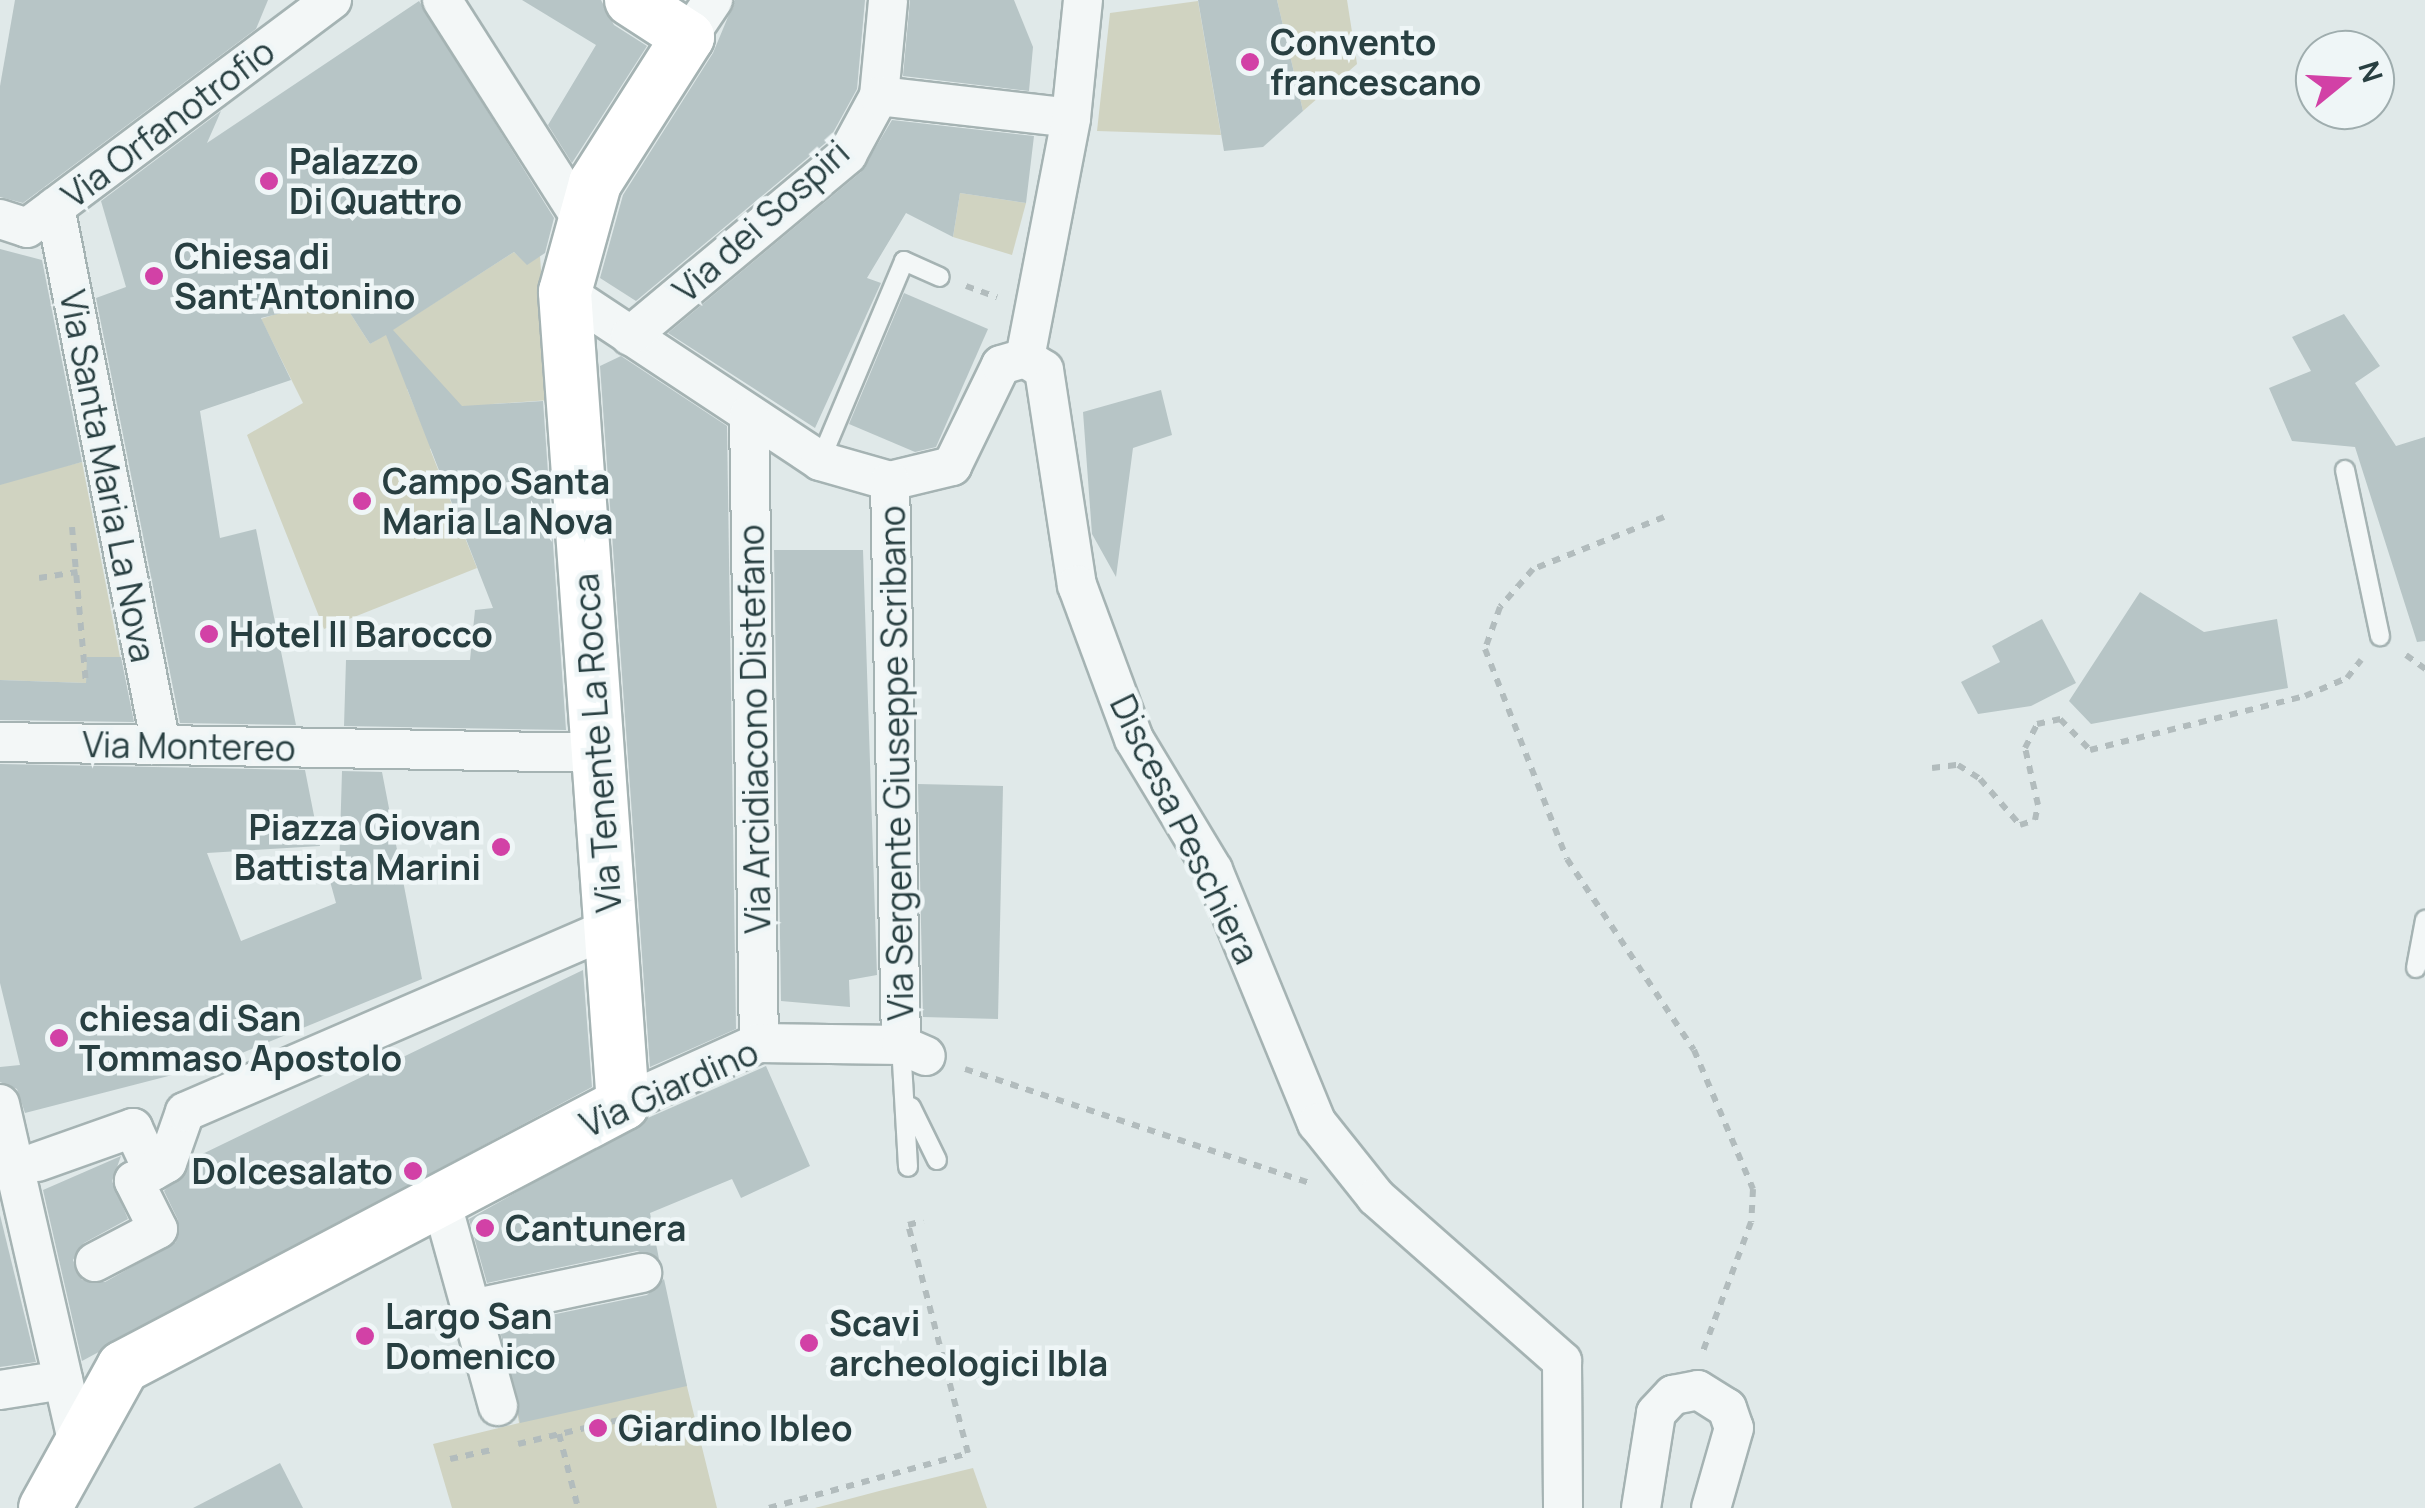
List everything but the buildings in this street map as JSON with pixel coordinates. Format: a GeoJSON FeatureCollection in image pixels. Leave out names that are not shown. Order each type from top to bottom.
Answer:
{"type":"FeatureCollection","features":[{"type":"Feature","properties":{"kind":"street","name":"Via Orfanotrofio"},"geometry":{"type":"LineString","coordinates":[[0,220],[27,228],[332,0]]}},
{"type":"Feature","properties":{"kind":"street"},"geometry":{"type":"LineString","coordinates":[[442,0],[582,220]]}},
{"type":"Feature","properties":{"kind":"street"},"geometry":{"type":"LineString","coordinates":[[631,0],[700,18]]}},
{"type":"Feature","properties":{"kind":"street","name":"Via dei Sospiri"},"geometry":{"type":"LineString","coordinates":[[630,336],[847,155],[879,96],[888,0]]}},
{"type":"Feature","properties":{"kind":"street"},"geometry":{"type":"LineString","coordinates":[[565,292],[820,462],[890,481],[952,466],[995,371],[1025,358],[1031,309],[1071,118],[1083,0]]}},
{"type":"Feature","properties":{"kind":"street","name":"Via Tenente La Rocca"},"geometry":{"type":"LineString","coordinates":[[623,1104],[565,292],[595,183],[700,18]]}},
{"type":"Feature","properties":{"kind":"street"},"geometry":{"type":"LineString","coordinates":[[879,96],[1071,118]]}},
{"type":"Feature","properties":{"kind":"street","name":"Via Santa Maria La Nova"},"geometry":{"type":"LineString","coordinates":[[55,207],[160,745]]}},
{"type":"Feature","properties":{"kind":"street","name":"Discesa Peschiera"},"geometry":{"type":"LineString","coordinates":[[1025,358],[1048,377],[1049,438],[1077,585],[1134,739],[1214,870],[1317,1123],[1376,1197],[1562,1361],[1563,1508]]}},
{"type":"Feature","properties":{"kind":"street","name":"Via Arcidiacono Distefano"},"geometry":{"type":"LineString","coordinates":[[750,414],[759,1042]]}},
{"type":"Feature","properties":{"kind":"street","name":"Via Sergente Giuseppe Scribano"},"geometry":{"type":"LineString","coordinates":[[890,481],[914,1050]]}},
{"type":"Feature","properties":{"kind":"street","name":"Via Montereo"},"geometry":{"type":"LineString","coordinates":[[0,742],[598,753]]}},
{"type":"Feature","properties":{"kind":"street"},"geometry":{"type":"LineString","coordinates":[[95,1262],[158,1229],[134,1181],[164,1158],[185,1112],[611,928]]}},
{"type":"Feature","properties":{"kind":"street","name":"Via Giardino"},"geometry":{"type":"LineString","coordinates":[[45,1508],[77,1439],[123,1367],[220,1309],[623,1104],[759,1042],[914,1050]]}},
{"type":"Feature","properties":{"kind":"street"},"geometry":{"type":"LineString","coordinates":[[0,1104],[15,1239],[63,1380],[77,1439]]}},
{"type":"Feature","properties":{"kind":"street"},"geometry":{"type":"LineString","coordinates":[[37,1162],[133,1128],[164,1158]]}},
{"type":"Feature","properties":{"kind":"street"},"geometry":{"type":"LineString","coordinates":[[440,1197],[481,1306],[498,1406]]}},
{"type":"Feature","properties":{"kind":"street"},"geometry":{"type":"LineString","coordinates":[[481,1306],[642,1273]]}},
{"type":"Feature","properties":{"kind":"street"},"geometry":{"type":"LineString","coordinates":[[0,1390],[63,1380]]}},
{"type":"Feature","properties":{"kind":"street"},"geometry":{"type":"LineString","coordinates":[[1641,1508],[1656,1413],[1690,1390],[1720,1401],[1734,1428],[1711,1508]]}},
{"type":"Feature","properties":{"kind":"lane"},"geometry":{"type":"LineString","coordinates":[[820,462],[904,262],[940,277]]}},
{"type":"Feature","properties":{"kind":"lane"},"geometry":{"type":"LineString","coordinates":[[2345,470],[2380,636]]}},
{"type":"Feature","properties":{"kind":"lane"},"geometry":{"type":"LineString","coordinates":[[2416,968],[2425,920]]}},
{"type":"Feature","properties":{"kind":"lane"},"geometry":{"type":"LineString","coordinates":[[908,1168],[908,1102],[914,1050]]}},
{"type":"Feature","properties":{"kind":"lane"},"geometry":{"type":"LineString","coordinates":[[908,1102],[937,1160]]}},
{"type":"Feature","properties":{"kind":"path"},"geometry":{"type":"LineString","coordinates":[[940,277],[1031,309]]}},
{"type":"Feature","properties":{"kind":"path"},"geometry":{"type":"LineString","coordinates":[[1664,517],[1534,570],[1500,607],[1486,650],[1567,859],[1694,1050],[1753,1189],[1751,1222],[1690,1390]]}},
{"type":"Feature","properties":{"kind":"path"},"geometry":{"type":"LineString","coordinates":[[71,519],[86,683]]}},
{"type":"Feature","properties":{"kind":"path"},"geometry":{"type":"LineString","coordinates":[[39,578],[89,570]]}},
{"type":"Feature","properties":{"kind":"path"},"geometry":{"type":"LineString","coordinates":[[1932,768],[1958,765],[1980,779],[2020,825],[2035,820],[2038,805],[2025,748],[2038,724],[2060,719],[2090,750],[2305,696],[2347,678],[2380,636],[2425,669]]}},
{"type":"Feature","properties":{"kind":"path"},"geometry":{"type":"LineString","coordinates":[[914,1050],[1271,1174],[1376,1197]]}},
{"type":"Feature","properties":{"kind":"path"},"geometry":{"type":"LineString","coordinates":[[769,1508],[968,1453],[908,1225],[923,1221]]}},
{"type":"Feature","properties":{"kind":"path"},"geometry":{"type":"LineString","coordinates":[[450,1459],[648,1414]]}},
{"type":"Feature","properties":{"kind":"path"},"geometry":{"type":"LineString","coordinates":[[560,1434],[578,1508]]}},
{"type":"Feature","properties":{"kind":"green space"},"geometry":{"type":"Polygon","coordinates":[[[1277,0],[1347,0],[1357,64],[1303,111],[1277,0]]]}},
{"type":"Feature","properties":{"kind":"green space"},"geometry":{"type":"Polygon","coordinates":[[[1198,1],[1221,135],[1097,131],[1110,13],[1198,1]]]}},
{"type":"Feature","properties":{"kind":"green space"},"geometry":{"type":"Polygon","coordinates":[[[960,193],[1026,203],[1012,255],[953,237],[960,193]]]}},
{"type":"Feature","properties":{"kind":"green space"},"geometry":{"type":"Polygon","coordinates":[[[282,207],[370,344],[514,252],[527,264],[540,256],[550,400],[493,404],[430,449],[477,568],[324,629],[247,435],[303,403],[261,319],[276,314],[282,207]],[[429,370],[407,389],[431,447],[429,370]]]}},
{"type":"Feature","properties":{"kind":"green space"},"geometry":{"type":"Polygon","coordinates":[[[82,462],[120,657],[88,657],[86,683],[0,680],[0,482],[82,462]]]}},
{"type":"Feature","properties":{"kind":"green space","name":"Giardino Ibleo"},"geometry":{"type":"Polygon","coordinates":[[[677,1346],[717,1508],[452,1508],[433,1444],[519,1423],[514,1391],[677,1346]]]}},
{"type":"Feature","properties":{"kind":"green space","name":"Giardino Ibleo"},"geometry":{"type":"Polygon","coordinates":[[[973,1468],[987,1508],[815,1508],[883,1490],[973,1468]]]}},
{"type":"Feature","properties":{"kind":"place","name":"Convento francescano"},"geometry":{"type":"Point","coordinates":[1250,62]}},
{"type":"Feature","properties":{"kind":"place","name":"Palazzo Di Quattro"},"geometry":{"type":"Point","coordinates":[269,181]}},
{"type":"Feature","properties":{"kind":"place","name":"Chiesa di Sant'Antonino"},"geometry":{"type":"Point","coordinates":[154,276]}},
{"type":"Feature","properties":{"kind":"place","name":"Campo Santa Maria La Nova"},"geometry":{"type":"Point","coordinates":[362,501]}},
{"type":"Feature","properties":{"kind":"place","name":"Hotel Il Barocco"},"geometry":{"type":"Point","coordinates":[209,634]}},
{"type":"Feature","properties":{"kind":"place","name":"Piazza Giovan Battista Marini"},"geometry":{"type":"Point","coordinates":[501,847]}},
{"type":"Feature","properties":{"kind":"place","name":"chiesa di San Tommaso Apostolo"},"geometry":{"type":"Point","coordinates":[59,1038]}},
{"type":"Feature","properties":{"kind":"place","name":"Dolcesalato"},"geometry":{"type":"Point","coordinates":[413,1171]}},
{"type":"Feature","properties":{"kind":"place","name":"Cantunera"},"geometry":{"type":"Point","coordinates":[485,1228]}},
{"type":"Feature","properties":{"kind":"place","name":"Largo San Domenico"},"geometry":{"type":"Point","coordinates":[365,1336]}},
{"type":"Feature","properties":{"kind":"place","name":"Scavi archeologici Ibla"},"geometry":{"type":"Point","coordinates":[809,1343]}},
{"type":"Feature","properties":{"kind":"place","name":"Giardino Ibleo"},"geometry":{"type":"Point","coordinates":[598,1428]}}]}
